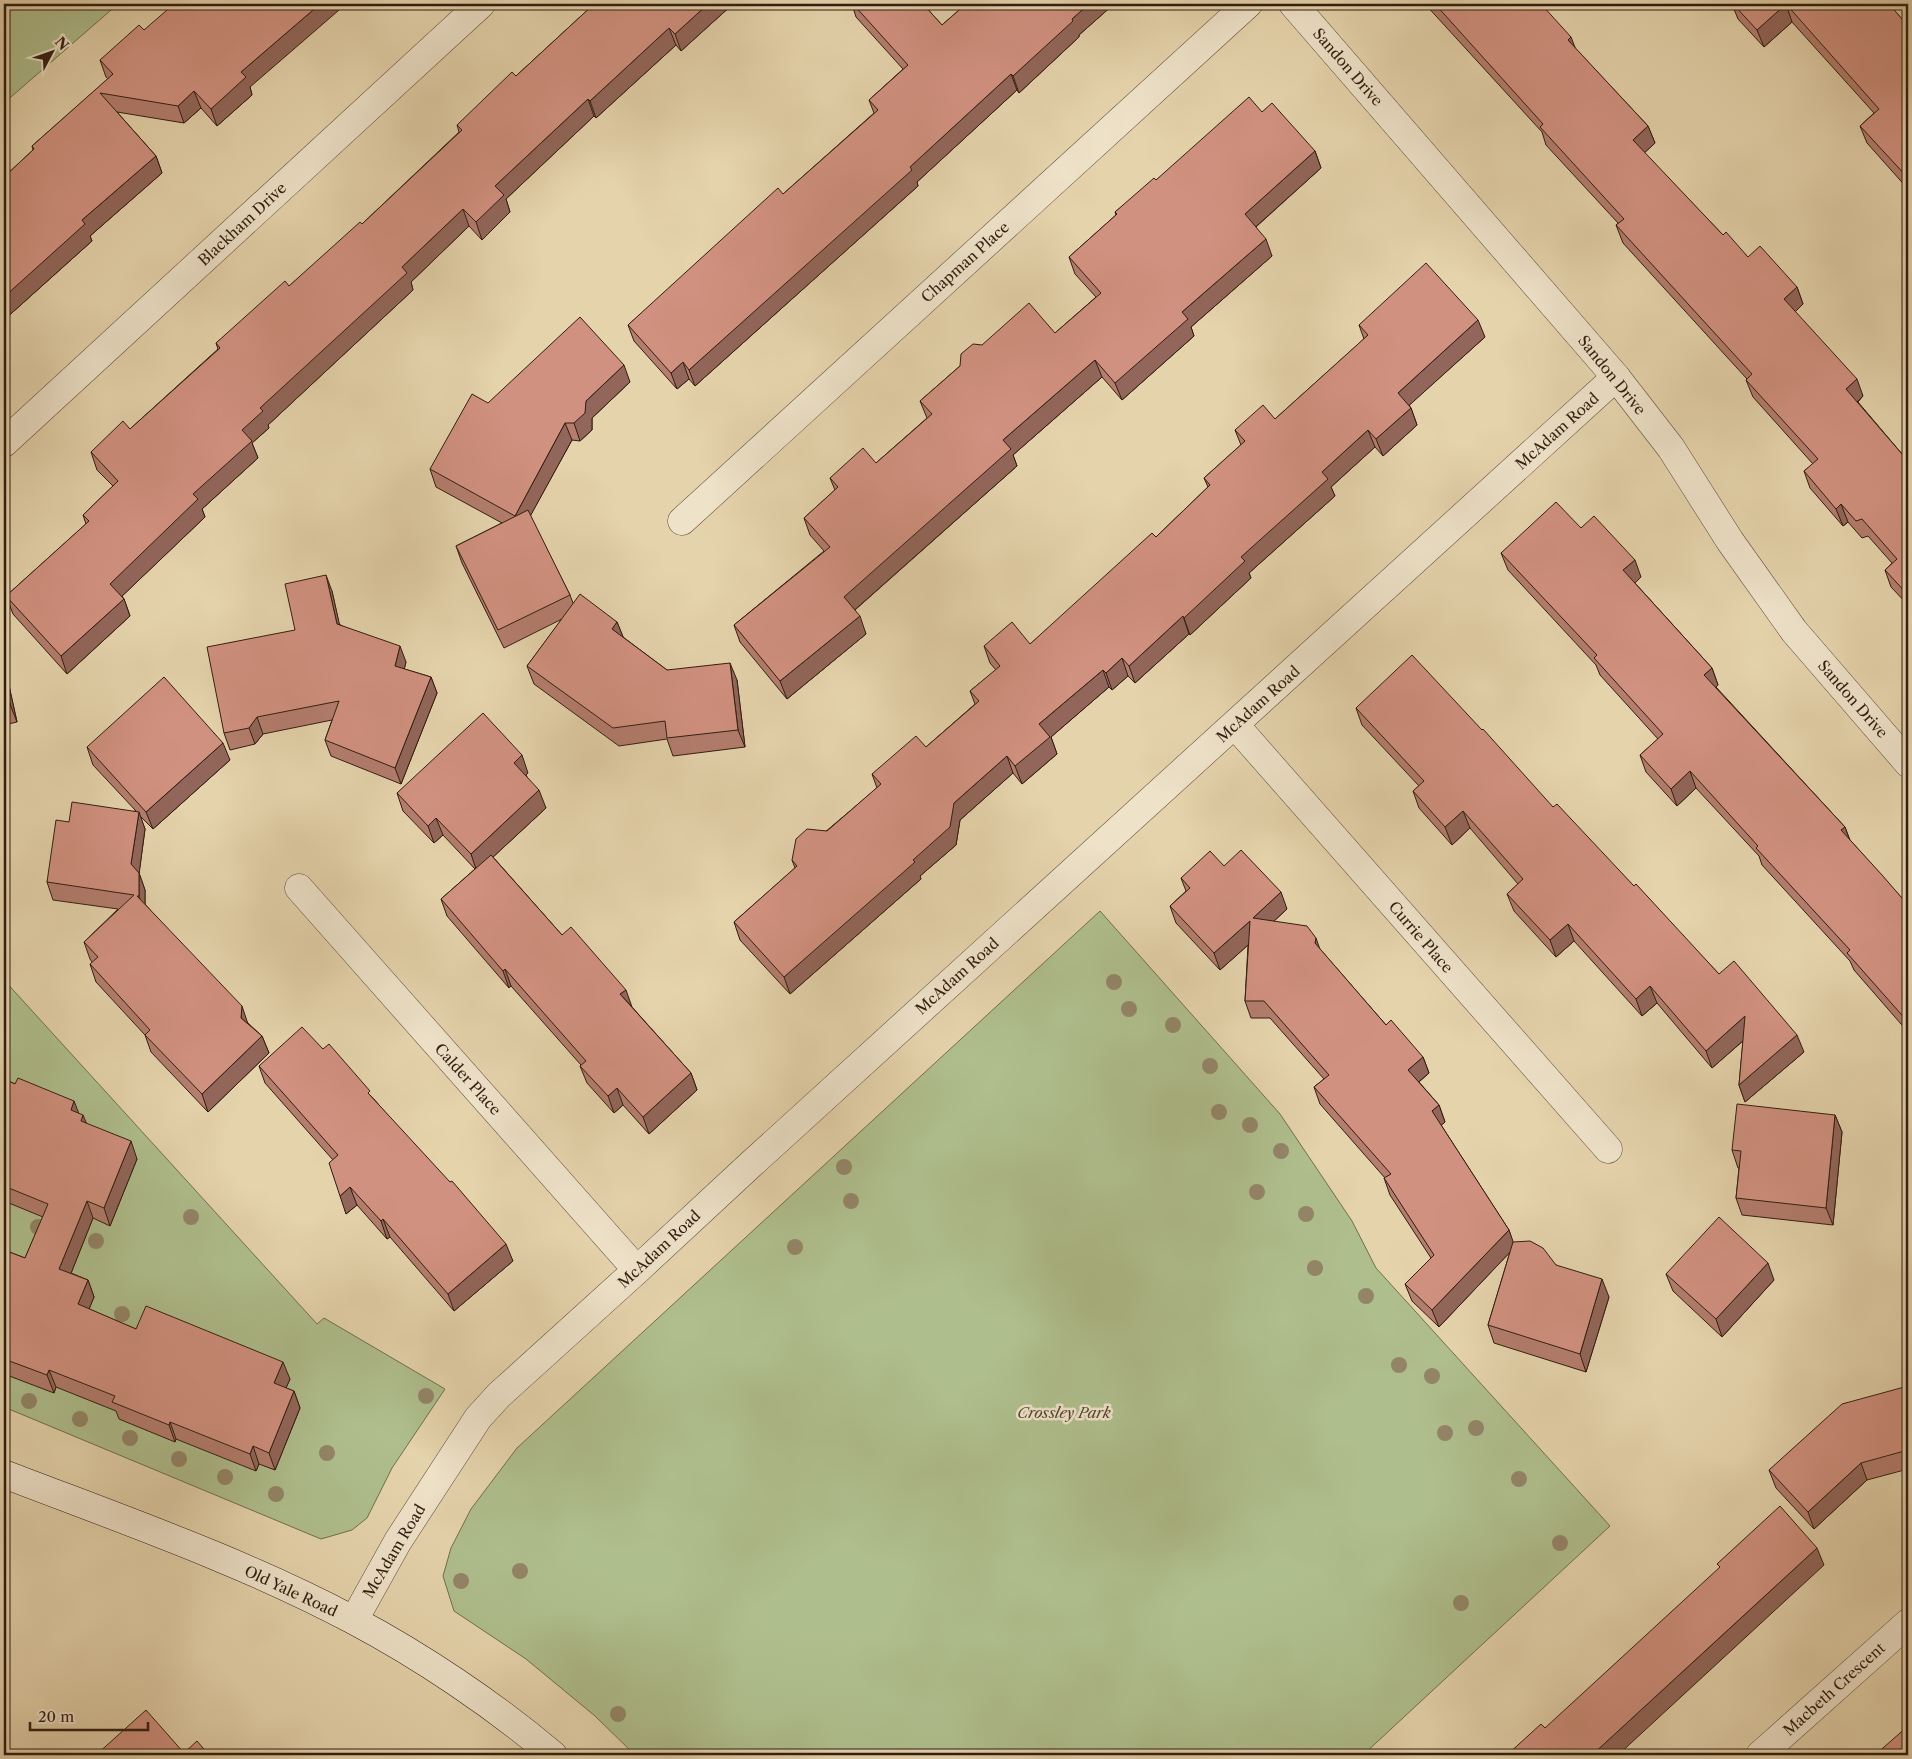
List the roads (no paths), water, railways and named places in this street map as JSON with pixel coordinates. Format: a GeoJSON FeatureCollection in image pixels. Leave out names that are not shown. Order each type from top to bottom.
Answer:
{"type":"FeatureCollection","features":[{"type":"Feature","properties":{"kind":"street","name":"Blackham Drive"},"geometry":{"type":"LineString","coordinates":[[4,443],[481,4]]}},
{"type":"Feature","properties":{"kind":"street","name":"Chapman Place"},"geometry":{"type":"LineString","coordinates":[[682,520],[1248,4]]}},
{"type":"Feature","properties":{"kind":"street","name":"Sandon Drive"},"geometry":{"type":"LineString","coordinates":[[1293,4],[1616,377],[1671,448],[1730,541],[1794,631],[1908,763]]}},
{"type":"Feature","properties":{"kind":"street","name":"McAdam Road"},"geometry":{"type":"LineString","coordinates":[[354,1620],[398,1541],[478,1418],[500,1395],[1616,377]]}},
{"type":"Feature","properties":{"kind":"street","name":"Currie Place"},"geometry":{"type":"LineString","coordinates":[[1234,725],[1608,1149]]}},
{"type":"Feature","properties":{"kind":"street","name":"Calder Place"},"geometry":{"type":"LineString","coordinates":[[299,888],[637,1270]]}},
{"type":"Feature","properties":{"kind":"street","name":"Old Yale Road"},"geometry":{"type":"LineString","coordinates":[[4,1474],[217,1556],[354,1620],[400,1646],[480,1699],[554,1755]]}},
{"type":"Feature","properties":{"kind":"street","name":"Macbeth Crescent"},"geometry":{"type":"LineString","coordinates":[[1760,1755],[1908,1623]]}},
{"type":"Feature","properties":{"kind":"park label","name":"Crossley Park"},"geometry":{"type":"Point","coordinates":[1064,1412]}}]}
